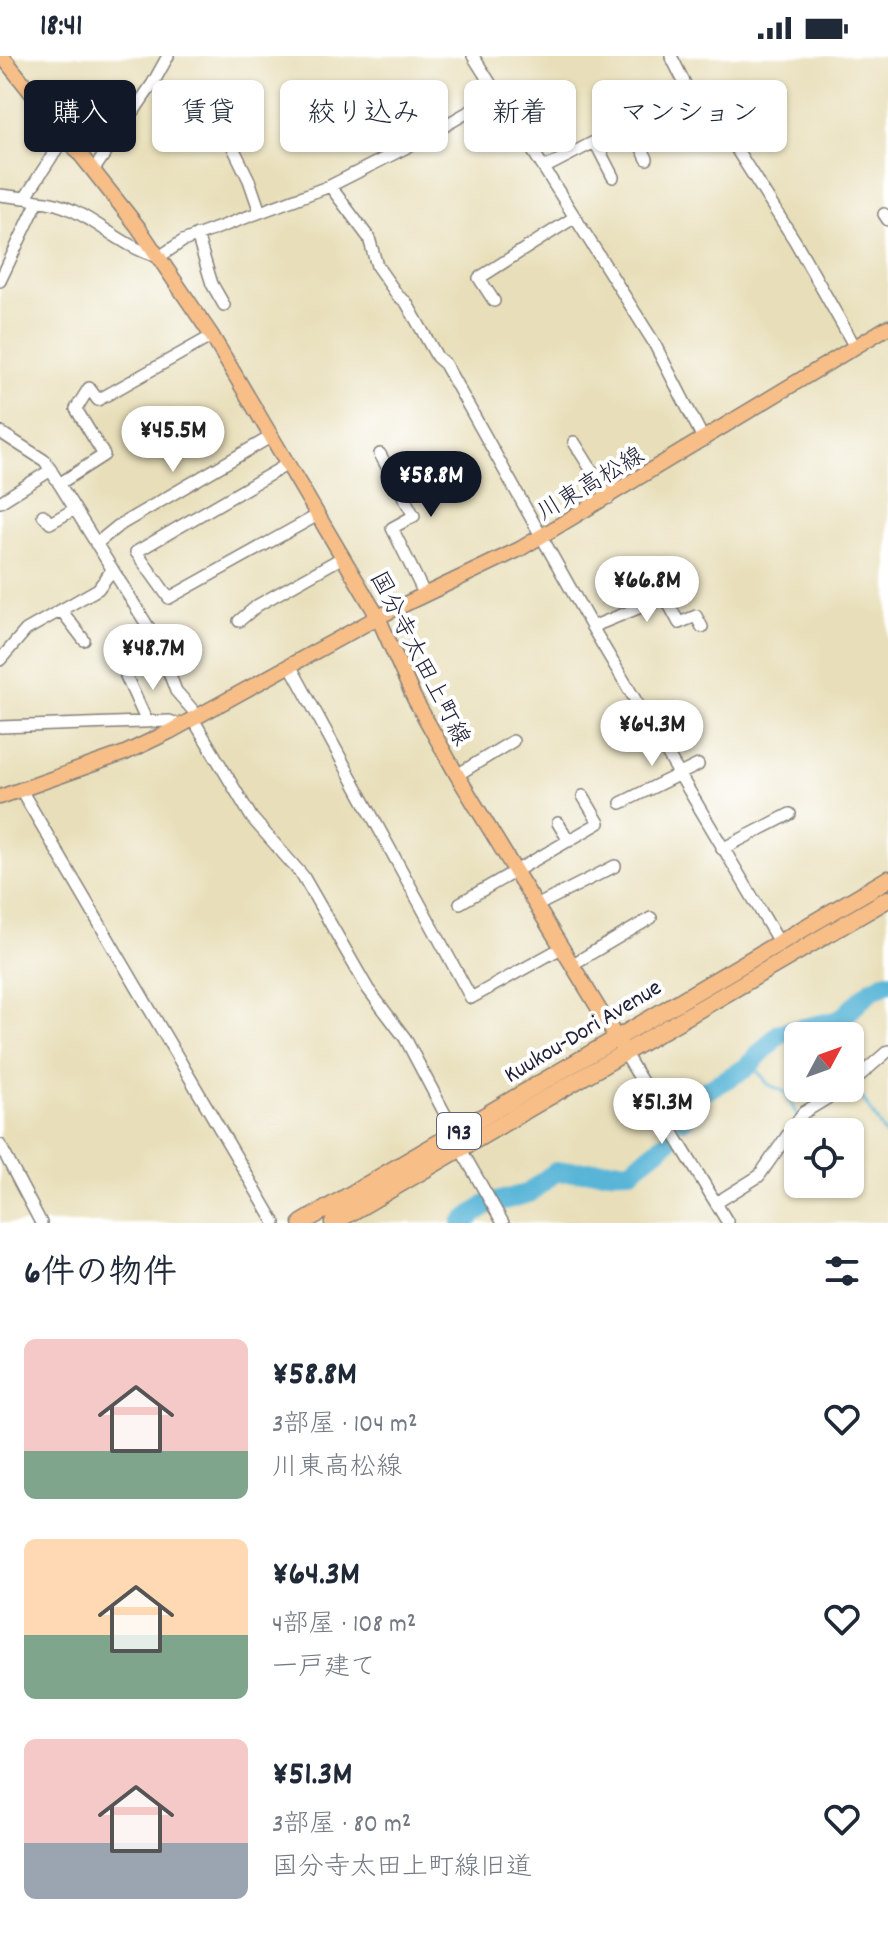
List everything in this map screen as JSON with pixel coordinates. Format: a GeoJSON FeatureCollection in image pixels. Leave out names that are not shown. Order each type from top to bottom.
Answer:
{"type":"FeatureCollection","features":[{"type":"Feature","properties":{"kind":"highway","name":"Kuukou-Dori Avenue"},"geometry":{"type":"LineString","coordinates":[[620,1045],[779,942],[888,879]]}},
{"type":"Feature","properties":{"kind":"highway","name":"Kuukou-Dori Avenue"},"geometry":{"type":"LineString","coordinates":[[333,1223],[458,1141],[620,1045],[888,899]]}},
{"type":"Feature","properties":{"kind":"highway","name":"Kuukou-Dori Avenue"},"geometry":{"type":"LineString","coordinates":[[302,1223],[458,1141]]}},
{"type":"Feature","properties":{"kind":"main road","name":"国分寺太田上町線"},"geometry":{"type":"LineString","coordinates":[[2,56],[24,84]]}},
{"type":"Feature","properties":{"kind":"main road","name":"国分寺太田上町線"},"geometry":{"type":"LineString","coordinates":[[78,152],[159,257],[212,336],[378,617],[414,698],[457,775],[620,1045]]}},
{"type":"Feature","properties":{"kind":"main road","name":"川東高松線"},"geometry":{"type":"LineString","coordinates":[[0,797],[125,753],[378,617],[541,538],[888,327]]}},
{"type":"Feature","properties":{"kind":"street"},"geometry":{"type":"LineString","coordinates":[[155,80],[168,56]]}},
{"type":"Feature","properties":{"kind":"street"},"geometry":{"type":"LineString","coordinates":[[473,56],[488,80]]}},
{"type":"Feature","properties":{"kind":"street"},"geometry":{"type":"LineString","coordinates":[[671,56],[683,80]]}},
{"type":"Feature","properties":{"kind":"street"},"geometry":{"type":"LineString","coordinates":[[93,171],[152,84]]}},
{"type":"Feature","properties":{"kind":"street"},"geometry":{"type":"LineString","coordinates":[[0,195],[60,202],[137,252],[159,257],[197,235],[330,186],[464,115]]}},
{"type":"Feature","properties":{"kind":"street"},"geometry":{"type":"LineString","coordinates":[[544,168],[592,144]]}},
{"type":"Feature","properties":{"kind":"street"},"geometry":{"type":"LineString","coordinates":[[25,198],[55,152]]}},
{"type":"Feature","properties":{"kind":"street"},"geometry":{"type":"LineString","coordinates":[[235,152],[260,212]]}},
{"type":"Feature","properties":{"kind":"street"},"geometry":{"type":"LineString","coordinates":[[534,152],[653,341],[704,440]]}},
{"type":"Feature","properties":{"kind":"street"},"geometry":{"type":"LineString","coordinates":[[600,152],[613,177]]}},
{"type":"Feature","properties":{"kind":"street"},"geometry":{"type":"LineString","coordinates":[[644,152],[647,159]]}},
{"type":"Feature","properties":{"kind":"street"},"geometry":{"type":"LineString","coordinates":[[738,152],[795,241],[855,347]]}},
{"type":"Feature","properties":{"kind":"street"},"geometry":{"type":"LineString","coordinates":[[330,186],[369,238],[377,266],[406,302],[437,357],[445,364],[592,627],[779,942]]}},
{"type":"Feature","properties":{"kind":"street"},"geometry":{"type":"LineString","coordinates":[[0,281],[38,201]]}},
{"type":"Feature","properties":{"kind":"street"},"geometry":{"type":"LineString","coordinates":[[494,301],[479,278],[575,217]]}},
{"type":"Feature","properties":{"kind":"street"},"geometry":{"type":"LineString","coordinates":[[197,235],[212,284],[224,305]]}},
{"type":"Feature","properties":{"kind":"street"},"geometry":{"type":"LineString","coordinates":[[59,484],[104,455],[76,409],[89,388],[98,400],[212,336]]}},
{"type":"Feature","properties":{"kind":"street"},"geometry":{"type":"LineString","coordinates":[[0,432],[35,453],[51,470],[157,641],[191,720],[252,818],[303,876],[368,989],[405,1038],[503,1223]]}},
{"type":"Feature","properties":{"kind":"street"},"geometry":{"type":"LineString","coordinates":[[96,544],[118,526],[272,436]]}},
{"type":"Feature","properties":{"kind":"street"},"geometry":{"type":"LineString","coordinates":[[574,442],[609,498]]}},
{"type":"Feature","properties":{"kind":"street"},"geometry":{"type":"LineString","coordinates":[[380,454],[414,516],[392,528],[425,595]]}},
{"type":"Feature","properties":{"kind":"street"},"geometry":{"type":"LineString","coordinates":[[288,464],[136,552],[169,598],[318,515]]}},
{"type":"Feature","properties":{"kind":"street"},"geometry":{"type":"LineString","coordinates":[[0,502],[51,470]]}},
{"type":"Feature","properties":{"kind":"street"},"geometry":{"type":"LineString","coordinates":[[43,515],[50,523],[75,509]]}},
{"type":"Feature","properties":{"kind":"street"},"geometry":{"type":"LineString","coordinates":[[239,621],[258,605],[343,557]]}},
{"type":"Feature","properties":{"kind":"street"},"geometry":{"type":"LineString","coordinates":[[0,660],[26,630],[98,589],[112,570]]}},
{"type":"Feature","properties":{"kind":"street"},"geometry":{"type":"LineString","coordinates":[[592,627],[665,597],[679,623],[696,616],[702,627]]}},
{"type":"Feature","properties":{"kind":"street"},"geometry":{"type":"LineString","coordinates":[[61,610],[84,640]]}},
{"type":"Feature","properties":{"kind":"street"},"geometry":{"type":"LineString","coordinates":[[290,665],[471,998],[563,947]]}},
{"type":"Feature","properties":{"kind":"street"},"geometry":{"type":"LineString","coordinates":[[126,676],[147,722]]}},
{"type":"Feature","properties":{"kind":"street"},"geometry":{"type":"LineString","coordinates":[[0,727],[191,720]]}},
{"type":"Feature","properties":{"kind":"street"},"geometry":{"type":"LineString","coordinates":[[457,775],[513,741]]}},
{"type":"Feature","properties":{"kind":"street"},"geometry":{"type":"LineString","coordinates":[[621,803],[698,765]]}},
{"type":"Feature","properties":{"kind":"street"},"geometry":{"type":"LineString","coordinates":[[21,790],[275,1223]]}},
{"type":"Feature","properties":{"kind":"street"},"geometry":{"type":"LineString","coordinates":[[460,903],[599,823],[583,796]]}},
{"type":"Feature","properties":{"kind":"street"},"geometry":{"type":"LineString","coordinates":[[722,849],[790,814]]}},
{"type":"Feature","properties":{"kind":"street"},"geometry":{"type":"LineString","coordinates":[[558,823],[569,841]]}},
{"type":"Feature","properties":{"kind":"street"},"geometry":{"type":"LineString","coordinates":[[538,905],[615,866]]}},
{"type":"Feature","properties":{"kind":"street"},"geometry":{"type":"LineString","coordinates":[[573,964],[651,918]]}},
{"type":"Feature","properties":{"kind":"street"},"geometry":{"type":"LineString","coordinates":[[620,1045],[728,1223]]}},
{"type":"Feature","properties":{"kind":"street"},"geometry":{"type":"LineString","coordinates":[[864,1072],[888,1051]]}},
{"type":"Feature","properties":{"kind":"street"},"geometry":{"type":"LineString","coordinates":[[716,1203],[759,1176],[802,1115],[822,1102]]}},
{"type":"Feature","properties":{"kind":"street"},"geometry":{"type":"LineString","coordinates":[[0,1145],[41,1223]]}},
{"type":"Feature","properties":{"kind":"waterway"},"geometry":{"type":"LineString","coordinates":[[684,1119],[698,1095],[746,1068],[780,1033],[840,1020],[870,991],[888,982]]}},
{"type":"Feature","properties":{"kind":"waterway"},"geometry":{"type":"LineString","coordinates":[[752,1064],[768,1084],[785,1092],[797,1115]]}},
{"type":"Feature","properties":{"kind":"waterway"},"geometry":{"type":"LineString","coordinates":[[830,1103],[857,1089],[888,1139]]}},
{"type":"Feature","properties":{"kind":"waterway"},"geometry":{"type":"LineString","coordinates":[[462,1223],[486,1205],[529,1193],[555,1172],[631,1170],[668,1141]]}}]}
